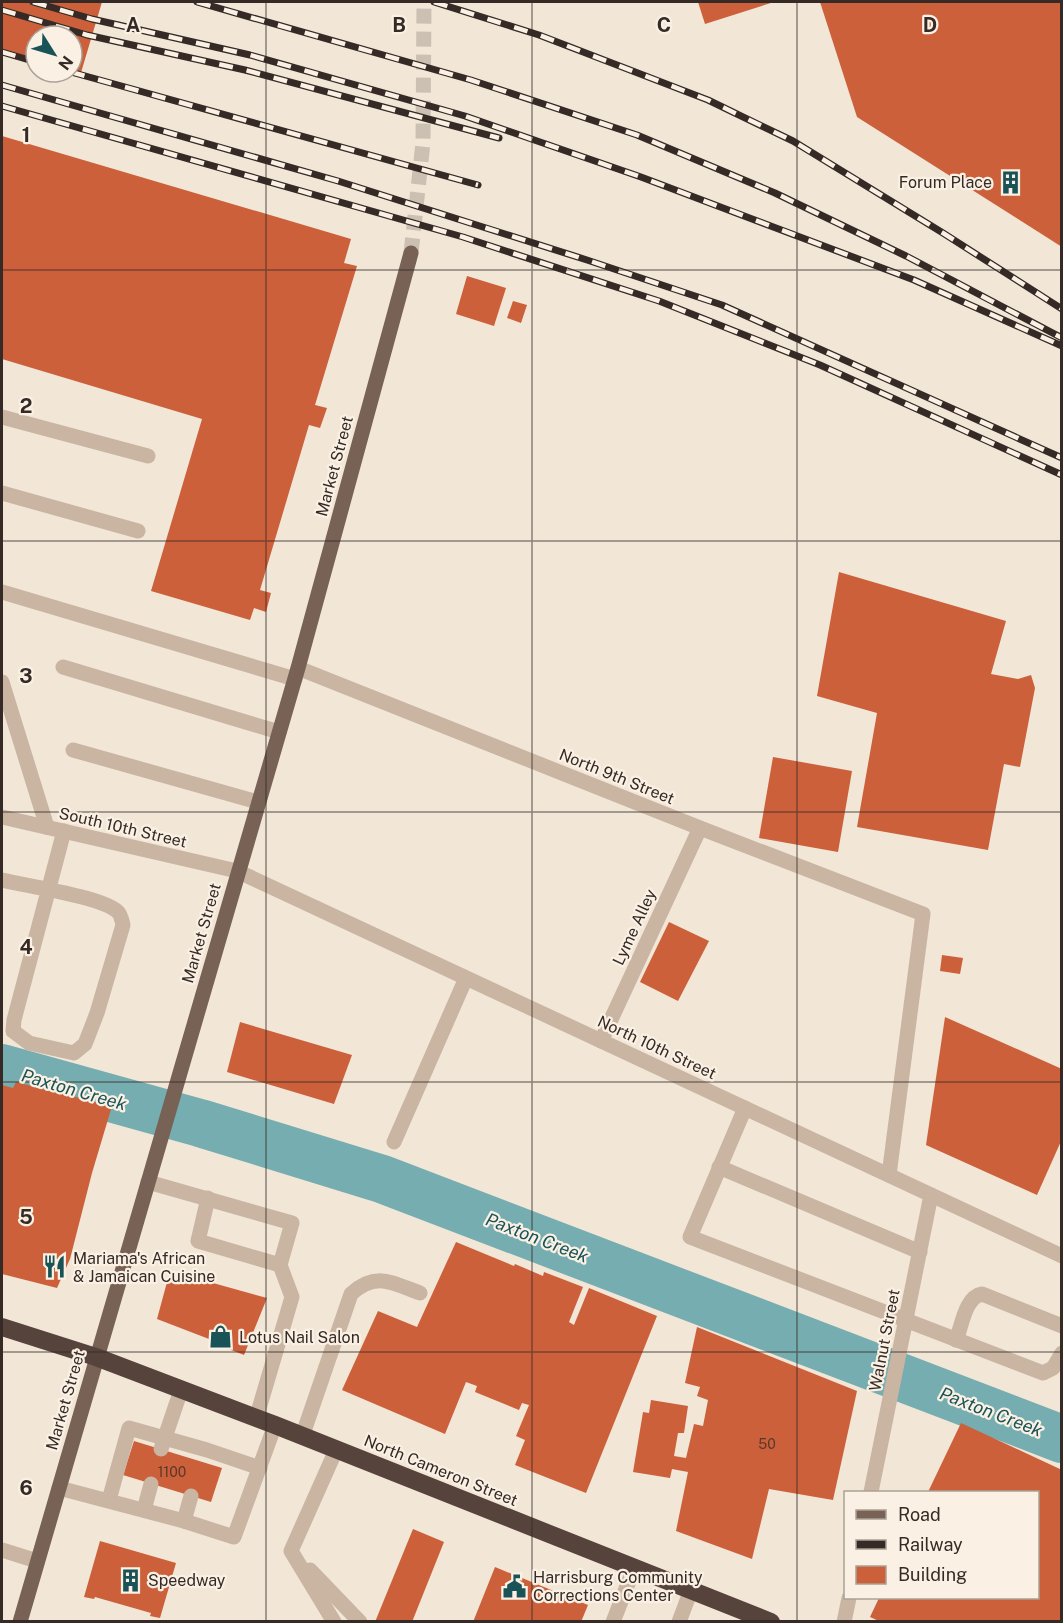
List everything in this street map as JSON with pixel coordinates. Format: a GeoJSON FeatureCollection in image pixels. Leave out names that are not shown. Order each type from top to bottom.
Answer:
{"type":"FeatureCollection","features":[{"type":"Feature","properties":{"kind":"highway","name":"North Cameron Street"},"geometry":{"type":"LineString","coordinates":[[2,1327],[96,1357],[275,1425],[771,1622]]}},
{"type":"Feature","properties":{"kind":"main road","name":"Market Street"},"geometry":{"type":"LineString","coordinates":[[20,1622],[296,674],[411,253]]}},
{"type":"Feature","properties":{"kind":"street"},"geometry":{"type":"LineString","coordinates":[[2,417],[148,456]]}},
{"type":"Feature","properties":{"kind":"street"},"geometry":{"type":"LineString","coordinates":[[2,493],[138,531]]}},
{"type":"Feature","properties":{"kind":"street","name":"North 9th Street"},"geometry":{"type":"LineString","coordinates":[[2,592],[296,674],[923,914],[889,1175]]}},
{"type":"Feature","properties":{"kind":"street"},"geometry":{"type":"LineString","coordinates":[[63,666],[279,732]]}},
{"type":"Feature","properties":{"kind":"street"},"geometry":{"type":"LineString","coordinates":[[2,682],[48,827]]}},
{"type":"Feature","properties":{"kind":"street"},"geometry":{"type":"LineString","coordinates":[[74,750],[258,802]]}},
{"type":"Feature","properties":{"kind":"street","name":"South 10th Street"},"geometry":{"type":"LineString","coordinates":[[2,817],[237,872]]}},
{"type":"Feature","properties":{"kind":"street","name":"Lyme Alley"},"geometry":{"type":"LineString","coordinates":[[601,1041],[700,828]]}},
{"type":"Feature","properties":{"kind":"street"},"geometry":{"type":"LineString","coordinates":[[2,880],[48,891],[101,902],[119,913],[123,925],[97,1013],[85,1044],[74,1053],[29,1043],[13,1031],[48,891],[64,831]]}},
{"type":"Feature","properties":{"kind":"street","name":"North 10th Street"},"geometry":{"type":"LineString","coordinates":[[237,872],[1062,1256]]}},
{"type":"Feature","properties":{"kind":"street"},"geometry":{"type":"LineString","coordinates":[[394,1142],[465,978]]}},
{"type":"Feature","properties":{"kind":"street"},"geometry":{"type":"LineString","coordinates":[[745,1108],[690,1237],[1042,1373],[1053,1368],[1062,1353]]}},
{"type":"Feature","properties":{"kind":"street"},"geometry":{"type":"LineString","coordinates":[[719,1167],[920,1252]]}},
{"type":"Feature","properties":{"kind":"street"},"geometry":{"type":"LineString","coordinates":[[148,1182],[292,1223],[280,1265],[292,1297],[256,1419]]}},
{"type":"Feature","properties":{"kind":"street","name":"Walnut Street"},"geometry":{"type":"LineString","coordinates":[[871,1491],[931,1195]]}},
{"type":"Feature","properties":{"kind":"street"},"geometry":{"type":"LineString","coordinates":[[208,1198],[198,1241],[280,1265]]}},
{"type":"Feature","properties":{"kind":"street"},"geometry":{"type":"LineString","coordinates":[[302,1437],[351,1294],[362,1284],[381,1279],[420,1293]]}},
{"type":"Feature","properties":{"kind":"street"},"geometry":{"type":"LineString","coordinates":[[956,1340],[970,1301],[982,1294],[1062,1326]]}},
{"type":"Feature","properties":{"kind":"street"},"geometry":{"type":"LineString","coordinates":[[163,1444],[181,1390]]}},
{"type":"Feature","properties":{"kind":"street"},"geometry":{"type":"LineString","coordinates":[[59,1488],[109,1500],[234,1537],[275,1425]]}},
{"type":"Feature","properties":{"kind":"street"},"geometry":{"type":"LineString","coordinates":[[109,1500],[129,1428],[163,1444],[260,1468]]}},
{"type":"Feature","properties":{"kind":"street"},"geometry":{"type":"LineString","coordinates":[[291,1551],[336,1450]]}},
{"type":"Feature","properties":{"kind":"street"},"geometry":{"type":"LineString","coordinates":[[144,1510],[151,1484]]}},
{"type":"Feature","properties":{"kind":"street"},"geometry":{"type":"LineString","coordinates":[[184,1521],[191,1496]]}},
{"type":"Feature","properties":{"kind":"street"},"geometry":{"type":"LineString","coordinates":[[2,1550],[37,1562]]}},
{"type":"Feature","properties":{"kind":"street"},"geometry":{"type":"LineString","coordinates":[[291,1551],[334,1622]]}},
{"type":"Feature","properties":{"kind":"street"},"geometry":{"type":"LineString","coordinates":[[291,1551],[360,1622]]}},
{"type":"Feature","properties":{"kind":"street"},"geometry":{"type":"LineString","coordinates":[[613,1622],[634,1568]]}},
{"type":"Feature","properties":{"kind":"street"},"geometry":{"type":"LineString","coordinates":[[679,1622],[691,1590]]}},
{"type":"Feature","properties":{"kind":"street"},"geometry":{"type":"LineString","coordinates":[[844,1622],[849,1599]]}},
{"type":"Feature","properties":{"kind":"building"},"geometry":{"type":"Polygon","coordinates":[[[2,2],[102,2],[84,63],[84,24],[24,24],[24,59],[2,53],[2,2]]]}},
{"type":"Feature","properties":{"kind":"building"},"geometry":{"type":"Polygon","coordinates":[[[698,2],[774,2],[705,24],[698,2]]]}},
{"type":"Feature","properties":{"kind":"building","name":"Forum Place"},"geometry":{"type":"Polygon","coordinates":[[[820,2],[1062,2],[1062,247],[857,117],[820,2]]]}},
{"type":"Feature","properties":{"kind":"building"},"geometry":{"type":"Polygon","coordinates":[[[2,136],[351,239],[344,263],[357,266],[315,405],[327,408],[320,428],[309,425],[260,590],[271,593],[266,612],[254,608],[250,620],[151,591],[202,419],[2,359],[2,136]]]}},
{"type":"Feature","properties":{"kind":"building"},"geometry":{"type":"Polygon","coordinates":[[[467,276],[506,288],[494,326],[456,314],[467,276]]]}},
{"type":"Feature","properties":{"kind":"building"},"geometry":{"type":"Polygon","coordinates":[[[513,301],[527,305],[521,323],[507,318],[513,301]]]}},
{"type":"Feature","properties":{"kind":"building"},"geometry":{"type":"Polygon","coordinates":[[[839,572],[1006,621],[991,674],[1018,679],[1031,675],[1035,688],[1020,767],[1004,764],[988,850],[857,827],[877,713],[817,696],[839,572]]]}},
{"type":"Feature","properties":{"kind":"building"},"geometry":{"type":"Polygon","coordinates":[[[773,757],[852,771],[838,852],[759,838],[773,757]]]}},
{"type":"Feature","properties":{"kind":"building"},"geometry":{"type":"Polygon","coordinates":[[[669,922],[709,941],[678,1001],[640,982],[669,922]]]}},
{"type":"Feature","properties":{"kind":"building"},"geometry":{"type":"Polygon","coordinates":[[[942,955],[963,958],[960,974],[940,971],[942,955]]]}},
{"type":"Feature","properties":{"kind":"building"},"geometry":{"type":"Polygon","coordinates":[[[945,1017],[1062,1069],[1062,1139],[1037,1195],[926,1145],[945,1017]]]}},
{"type":"Feature","properties":{"kind":"building"},"geometry":{"type":"Polygon","coordinates":[[[240,1022],[352,1055],[334,1104],[227,1072],[240,1022]]]}},
{"type":"Feature","properties":{"kind":"building"},"geometry":{"type":"Polygon","coordinates":[[[16,1082],[112,1106],[70,1259],[57,1288],[2,1274],[2,1085],[13,1088],[16,1082]]]}},
{"type":"Feature","properties":{"kind":"building"},"geometry":{"type":"Polygon","coordinates":[[[456,1242],[514,1266],[515,1264],[543,1276],[544,1272],[583,1287],[569,1322],[574,1325],[589,1288],[657,1316],[586,1493],[515,1465],[525,1440],[516,1436],[529,1405],[522,1403],[519,1410],[475,1392],[477,1386],[466,1382],[445,1434],[342,1390],[378,1311],[417,1327],[456,1242]]]}},
{"type":"Feature","properties":{"kind":"building"},"geometry":{"type":"Polygon","coordinates":[[[170,1271],[267,1298],[244,1355],[157,1319],[170,1271]]]}},
{"type":"Feature","properties":{"kind":"building"},"geometry":{"type":"Polygon","coordinates":[[[697,1327],[857,1391],[833,1500],[769,1489],[752,1559],[676,1531],[688,1472],[672,1469],[670,1478],[633,1472],[643,1412],[649,1413],[651,1400],[688,1406],[684,1433],[678,1433],[674,1456],[686,1458],[694,1424],[703,1426],[708,1400],[697,1396],[700,1387],[685,1383],[697,1327]]]}},
{"type":"Feature","properties":{"kind":"building"},"geometry":{"type":"Polygon","coordinates":[[[961,1423],[1062,1470],[1062,1622],[881,1622],[870,1617],[879,1599],[1039,1599],[1039,1491],[928,1491],[961,1423]]]}},
{"type":"Feature","properties":{"kind":"building"},"geometry":{"type":"Polygon","coordinates":[[[134,1441],[222,1468],[211,1502],[123,1475],[134,1441]]]}},
{"type":"Feature","properties":{"kind":"building"},"geometry":{"type":"Polygon","coordinates":[[[413,1529],[444,1542],[412,1622],[375,1622],[413,1529]]]}},
{"type":"Feature","properties":{"kind":"building","name":"Speedway"},"geometry":{"type":"Polygon","coordinates":[[[100,1541],[176,1563],[160,1618],[150,1616],[151,1613],[95,1597],[94,1599],[84,1597],[100,1541]]]}},
{"type":"Feature","properties":{"kind":"building","name":"Harrisburg Community Corrections Center"},"geometry":{"type":"Polygon","coordinates":[[[495,1567],[588,1605],[581,1622],[473,1622],[495,1567]]]}},
{"type":"Feature","properties":{"kind":"waterway","name":"Paxton Creek"},"geometry":{"type":"LineString","coordinates":[[2,1068],[200,1123],[382,1179],[1062,1439]]}},
{"type":"Feature","properties":{"kind":"tunnel"},"geometry":{"type":"LineString","coordinates":[[411,253],[423,143],[424,2]]}},
{"type":"Feature","properties":{"kind":"railway"},"geometry":{"type":"LineString","coordinates":[[33,2],[92,19],[250,55],[465,116],[641,177],[914,280],[1062,346]]}},
{"type":"Feature","properties":{"kind":"railway"},"geometry":{"type":"LineString","coordinates":[[197,2],[471,80],[637,135],[775,193],[906,256],[1062,338]]}},
{"type":"Feature","properties":{"kind":"railway"},"geometry":{"type":"LineString","coordinates":[[434,2],[539,35],[708,100],[793,141],[1062,309]]}},
{"type":"Feature","properties":{"kind":"railway"},"geometry":{"type":"LineString","coordinates":[[2,10],[87,35],[245,70],[499,138]]}},
{"type":"Feature","properties":{"kind":"railway"},"geometry":{"type":"LineString","coordinates":[[2,52],[24,58]]}},
{"type":"Feature","properties":{"kind":"railway"},"geometry":{"type":"LineString","coordinates":[[84,76],[478,185]]}},
{"type":"Feature","properties":{"kind":"railway"},"geometry":{"type":"LineString","coordinates":[[2,85],[338,181],[722,305],[1062,458]]}},
{"type":"Feature","properties":{"kind":"railway"},"geometry":{"type":"LineString","coordinates":[[2,106],[463,237],[659,301],[820,365],[1062,475]]}},
{"type":"Feature","properties":{"kind":"place","name":"Forum Place"},"geometry":{"type":"Point","coordinates":[1010,182]}},
{"type":"Feature","properties":{"kind":"place","name":"Mariama's African & Jamaican Cuisine"},"geometry":{"type":"Point","coordinates":[55,1267]}},
{"type":"Feature","properties":{"kind":"place","name":"Lotus Nail Salon"},"geometry":{"type":"Point","coordinates":[221,1337]}},
{"type":"Feature","properties":{"kind":"place","name":"Speedway"},"geometry":{"type":"Point","coordinates":[130,1580]}},
{"type":"Feature","properties":{"kind":"place","name":"Harrisburg Community Corrections Center"},"geometry":{"type":"Point","coordinates":[515,1586]}}]}
